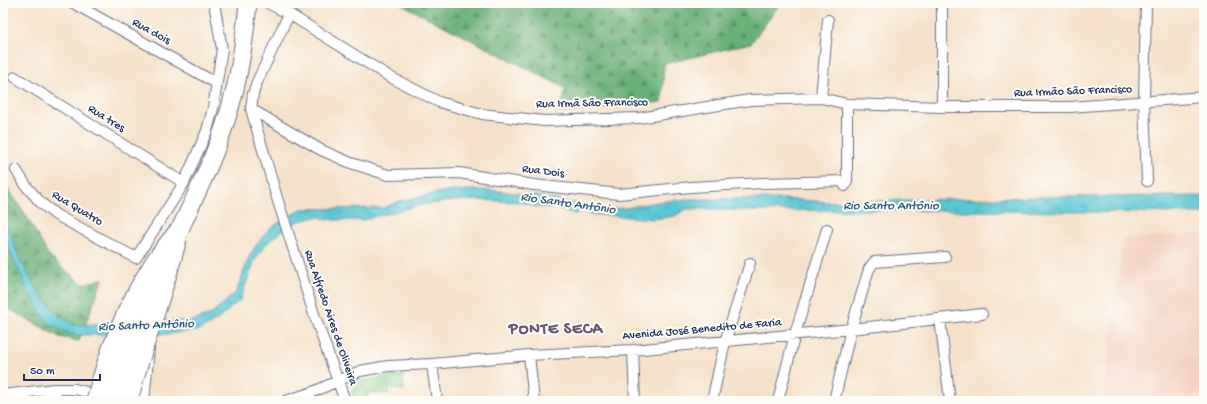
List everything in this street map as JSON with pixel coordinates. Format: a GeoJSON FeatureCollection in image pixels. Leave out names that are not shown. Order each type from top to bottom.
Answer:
{"type":"FeatureCollection","features":[{"type":"Feature","properties":{"kind":"highway"},"geometry":{"type":"LineString","coordinates":[[113,401],[122,366],[144,307],[212,161],[223,131],[240,66],[248,3]]}},
{"type":"Feature","properties":{"kind":"highway"},"geometry":{"type":"LineString","coordinates":[[96,401],[113,343],[129,306],[154,264],[179,231]]}},
{"type":"Feature","properties":{"kind":"highway"},"geometry":{"type":"LineString","coordinates":[[128,401],[171,264],[179,231]]}},
{"type":"Feature","properties":{"kind":"street","name":"Rua dois"},"geometry":{"type":"LineString","coordinates":[[73,3],[216,83]]}},
{"type":"Feature","properties":{"kind":"street"},"geometry":{"type":"LineString","coordinates":[[144,401],[152,308],[147,282],[136,258],[184,183],[206,131],[213,108],[222,49],[214,3]]}},
{"type":"Feature","properties":{"kind":"street","name":"Rua Irmã São Francisco"},"geometry":{"type":"LineString","coordinates":[[268,3],[289,14],[397,80],[439,102],[482,114],[544,120],[639,118],[750,100],[821,98],[847,104],[942,107]]}},
{"type":"Feature","properties":{"kind":"street"},"geometry":{"type":"LineString","coordinates":[[942,3],[942,107]]}},
{"type":"Feature","properties":{"kind":"street"},"geometry":{"type":"LineString","coordinates":[[1146,3],[1144,102],[1147,181]]}},
{"type":"Feature","properties":{"kind":"street"},"geometry":{"type":"LineString","coordinates":[[251,109],[253,94],[257,82],[289,14]]}},
{"type":"Feature","properties":{"kind":"street"},"geometry":{"type":"LineString","coordinates":[[821,98],[828,20]]}},
{"type":"Feature","properties":{"kind":"street","name":"Rua tres"},"geometry":{"type":"LineString","coordinates":[[15,77],[184,183]]}},
{"type":"Feature","properties":{"kind":"street","name":"Rua Irmão São Francisco"},"geometry":{"type":"LineString","coordinates":[[942,107],[1070,107],[1204,97]]}},
{"type":"Feature","properties":{"kind":"street","name":"Rua Dois"},"geometry":{"type":"LineString","coordinates":[[251,109],[321,150],[351,163],[388,175],[459,173],[619,194],[692,187],[763,183],[845,184],[847,104]]}},
{"type":"Feature","properties":{"kind":"street","name":"Rua Alfredo Aires de Oliveira"},"geometry":{"type":"LineString","coordinates":[[251,109],[291,242],[345,401]]}},
{"type":"Feature","properties":{"kind":"street","name":"Rua Quatro"},"geometry":{"type":"LineString","coordinates":[[16,170],[27,187],[41,203],[56,214],[136,258]]}},
{"type":"Feature","properties":{"kind":"street"},"geometry":{"type":"LineString","coordinates":[[778,401],[795,334],[827,229]]}},
{"type":"Feature","properties":{"kind":"street"},"geometry":{"type":"LineString","coordinates":[[834,401],[851,329],[869,269],[874,262],[945,257]]}},
{"type":"Feature","properties":{"kind":"street"},"geometry":{"type":"LineString","coordinates":[[712,401],[724,342],[750,263]]}},
{"type":"Feature","properties":{"kind":"street","name":"Avenida José Benedito de Faria"},"geometry":{"type":"LineString","coordinates":[[286,401],[313,392],[360,370],[372,368],[529,355],[633,350],[724,342],[982,314]]}},
{"type":"Feature","properties":{"kind":"street"},"geometry":{"type":"LineString","coordinates":[[940,319],[950,401]]}},
{"type":"Feature","properties":{"kind":"street"},"geometry":{"type":"LineString","coordinates":[[633,350],[635,401]]}},
{"type":"Feature","properties":{"kind":"street"},"geometry":{"type":"LineString","coordinates":[[529,355],[534,401]]}},
{"type":"Feature","properties":{"kind":"street"},"geometry":{"type":"LineString","coordinates":[[432,364],[437,401]]}},
{"type":"Feature","properties":{"kind":"street"},"geometry":{"type":"LineString","coordinates":[[3,395],[54,388],[75,389],[123,401]]}},
{"type":"Feature","properties":{"kind":"street"},"geometry":{"type":"LineString","coordinates":[[54,388],[54,401]]}},
{"type":"Feature","properties":{"kind":"shaded area"},"geometry":{"type":"Polygon","coordinates":[[[1204,233],[1204,393],[1142,401],[1103,401],[1123,239],[1204,233]]]}},
{"type":"Feature","properties":{"kind":"green space"},"geometry":{"type":"Polygon","coordinates":[[[399,3],[781,3],[751,43],[664,64],[662,102],[561,113],[565,88],[399,3]]]}},
{"type":"Feature","properties":{"kind":"green space"},"geometry":{"type":"Polygon","coordinates":[[[3,181],[26,215],[49,256],[82,284],[103,279],[79,341],[59,337],[9,309],[3,267],[3,181]]]}},
{"type":"Feature","properties":{"kind":"green space"},"geometry":{"type":"Polygon","coordinates":[[[403,375],[404,390],[388,388],[389,394],[368,392],[367,401],[356,401],[352,392],[359,381],[403,375]]]}},
{"type":"Feature","properties":{"kind":"water","name":"Rio Santo Antônio"},"geometry":{"type":"Polygon","coordinates":[[[490,190],[525,194],[607,209],[626,208],[650,203],[685,199],[784,199],[829,202],[1036,197],[1204,196],[1204,213],[863,210],[749,211],[686,209],[675,216],[653,219],[592,214],[584,210],[575,214],[561,209],[537,207],[518,202],[478,200],[453,201],[421,205],[362,220],[335,220],[317,217],[299,221],[285,228],[266,244],[254,262],[240,300],[217,320],[200,330],[169,334],[71,335],[48,323],[32,298],[9,250],[3,233],[3,216],[21,261],[37,289],[57,314],[74,325],[167,320],[189,322],[212,314],[237,291],[248,259],[257,244],[269,229],[301,209],[383,208],[400,201],[442,192],[490,190]]]}},
{"type":"Feature","properties":{"kind":"district","name":"PONTE SECA"},"geometry":{"type":"Point","coordinates":[556,330]}}]}
